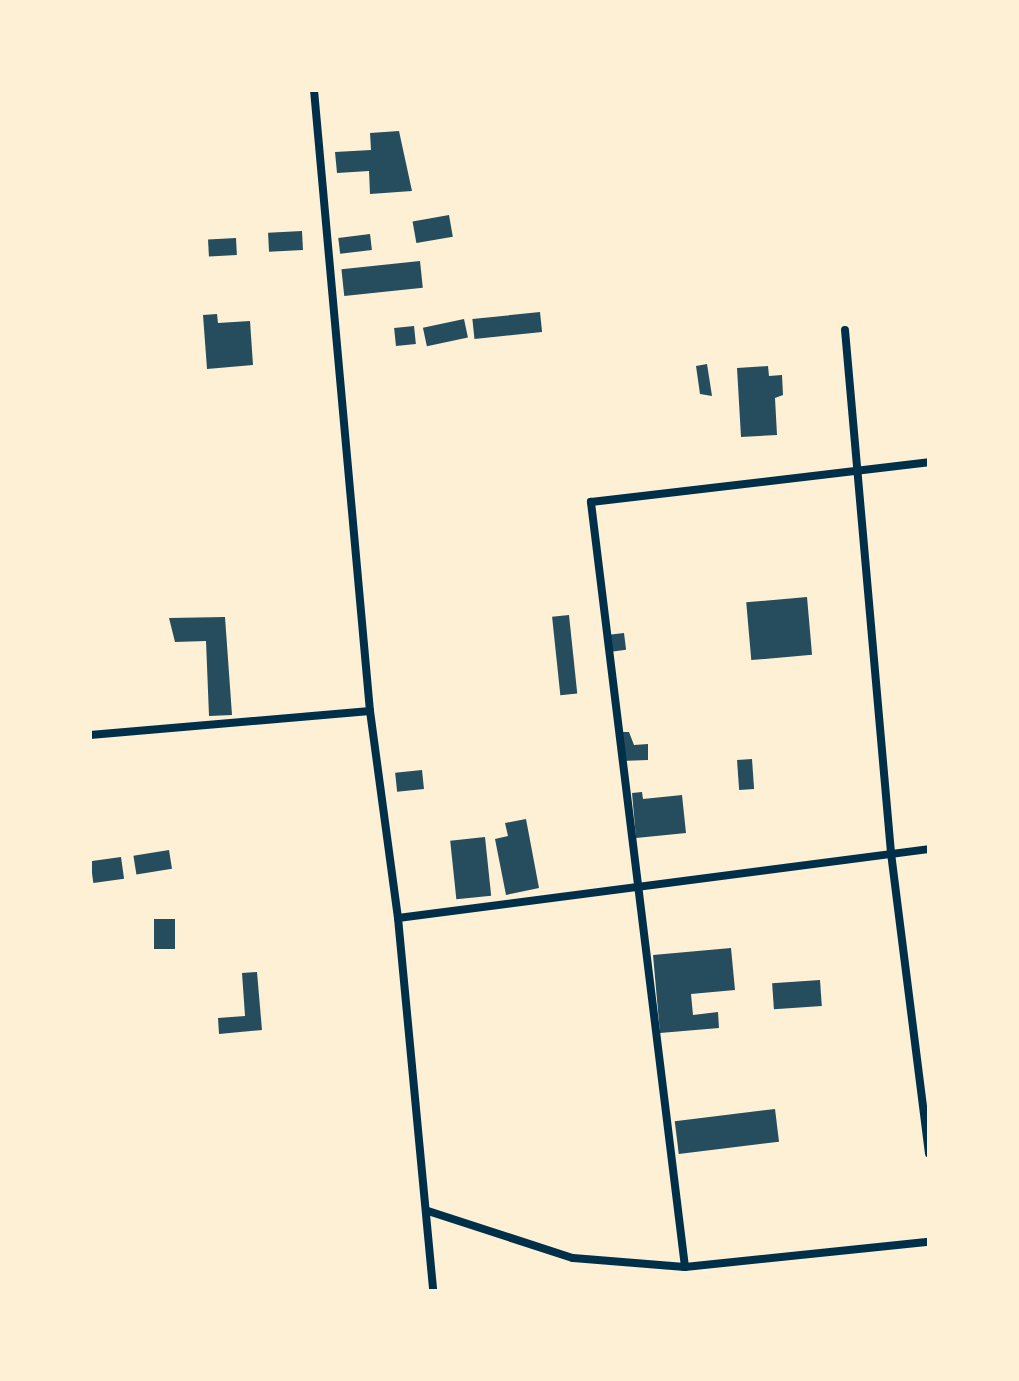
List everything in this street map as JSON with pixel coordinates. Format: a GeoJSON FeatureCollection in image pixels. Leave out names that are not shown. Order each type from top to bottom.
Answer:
{"type":"FeatureCollection","features":[{"type":"Feature","properties":{"kind":"street"},"geometry":{"type":"LineString","coordinates":[[314,90],[370,711],[398,918],[428,1211],[433,1291]]}},
{"type":"Feature","properties":{"kind":"street"},"geometry":{"type":"LineString","coordinates":[[845,330],[891,853],[929,1154]]}},
{"type":"Feature","properties":{"kind":"street"},"geometry":{"type":"LineString","coordinates":[[685,1267],[634,888],[591,502],[929,462]]}},
{"type":"Feature","properties":{"kind":"street"},"geometry":{"type":"LineString","coordinates":[[90,735],[370,711]]}},
{"type":"Feature","properties":{"kind":"street"},"geometry":{"type":"LineString","coordinates":[[398,918],[929,849]]}},
{"type":"Feature","properties":{"kind":"street"},"geometry":{"type":"LineString","coordinates":[[428,1211],[573,1258],[685,1267],[929,1242]]}},
{"type":"Feature","properties":{"kind":"building"},"geometry":{"type":"Polygon","coordinates":[[[399,131],[412,191],[370,194],[369,171],[337,173],[335,152],[371,150],[370,133],[399,131]]]}},
{"type":"Feature","properties":{"kind":"building"},"geometry":{"type":"Polygon","coordinates":[[[449,215],[453,237],[416,243],[413,221],[449,215]]]}},
{"type":"Feature","properties":{"kind":"building"},"geometry":{"type":"Polygon","coordinates":[[[302,231],[303,250],[269,252],[268,233],[302,231]]]}},
{"type":"Feature","properties":{"kind":"building"},"geometry":{"type":"Polygon","coordinates":[[[370,234],[372,250],[340,254],[338,238],[370,234]]]}},
{"type":"Feature","properties":{"kind":"building"},"geometry":{"type":"Polygon","coordinates":[[[236,238],[237,255],[209,256],[208,239],[236,238]]]}},
{"type":"Feature","properties":{"kind":"building"},"geometry":{"type":"Polygon","coordinates":[[[420,261],[423,288],[344,296],[341,269],[420,261]]]}},
{"type":"Feature","properties":{"kind":"building"},"geometry":{"type":"Polygon","coordinates":[[[540,312],[542,332],[474,339],[472,319],[540,312]]]}},
{"type":"Feature","properties":{"kind":"building"},"geometry":{"type":"Polygon","coordinates":[[[217,314],[218,323],[250,321],[253,365],[207,369],[203,315],[217,314]]]}},
{"type":"Feature","properties":{"kind":"building"},"geometry":{"type":"Polygon","coordinates":[[[464,319],[468,338],[427,346],[423,328],[464,319]]]}},
{"type":"Feature","properties":{"kind":"building"},"geometry":{"type":"Polygon","coordinates":[[[414,326],[416,344],[396,346],[394,328],[414,326]]]}},
{"type":"Feature","properties":{"kind":"building"},"geometry":{"type":"Polygon","coordinates":[[[707,364],[712,396],[700,394],[696,366],[707,364]]]}},
{"type":"Feature","properties":{"kind":"building"},"geometry":{"type":"Polygon","coordinates":[[[768,366],[769,376],[782,375],[783,395],[775,398],[777,435],[741,437],[737,368],[768,366]]]}},
{"type":"Feature","properties":{"kind":"building"},"geometry":{"type":"Polygon","coordinates":[[[807,597],[812,655],[751,660],[746,602],[807,597]]]}},
{"type":"Feature","properties":{"kind":"building"},"geometry":{"type":"Polygon","coordinates":[[[569,615],[577,694],[560,695],[552,617],[569,615]]]}},
{"type":"Feature","properties":{"kind":"building"},"geometry":{"type":"Polygon","coordinates":[[[225,617],[232,715],[209,716],[206,641],[175,642],[169,618],[225,617]]]}},
{"type":"Feature","properties":{"kind":"building"},"geometry":{"type":"Polygon","coordinates":[[[624,633],[626,650],[611,652],[609,635],[624,633]]]}},
{"type":"Feature","properties":{"kind":"building"},"geometry":{"type":"Polygon","coordinates":[[[619,732],[629,732],[634,745],[648,744],[648,760],[621,761],[619,732]]]}},
{"type":"Feature","properties":{"kind":"building"},"geometry":{"type":"Polygon","coordinates":[[[752,759],[754,789],[739,790],[737,760],[752,759]]]}},
{"type":"Feature","properties":{"kind":"building"},"geometry":{"type":"Polygon","coordinates":[[[422,770],[424,789],[397,792],[395,773],[422,770]]]}},
{"type":"Feature","properties":{"kind":"building"},"geometry":{"type":"Polygon","coordinates":[[[642,792],[643,799],[682,795],[686,833],[636,838],[632,793],[642,792]]]}},
{"type":"Feature","properties":{"kind":"building"},"geometry":{"type":"Polygon","coordinates":[[[526,819],[539,888],[506,895],[495,839],[508,836],[505,823],[526,819]]]}},
{"type":"Feature","properties":{"kind":"building"},"geometry":{"type":"Polygon","coordinates":[[[485,837],[491,896],[456,899],[450,841],[485,837]]]}},
{"type":"Feature","properties":{"kind":"building"},"geometry":{"type":"Polygon","coordinates":[[[169,850],[172,869],[136,874],[133,856],[169,850]]]}},
{"type":"Feature","properties":{"kind":"building"},"geometry":{"type":"Polygon","coordinates":[[[121,857],[124,879],[93,883],[90,861],[121,857]]]}},
{"type":"Feature","properties":{"kind":"building"},"geometry":{"type":"Polygon","coordinates":[[[154,919],[175,919],[175,949],[154,949],[154,919]]]}},
{"type":"Feature","properties":{"kind":"building"},"geometry":{"type":"Polygon","coordinates":[[[731,948],[735,990],[691,994],[693,1015],[718,1012],[719,1028],[660,1033],[653,955],[731,948]]]}},
{"type":"Feature","properties":{"kind":"building"},"geometry":{"type":"Polygon","coordinates":[[[257,972],[262,1030],[219,1034],[218,1018],[245,1016],[242,973],[257,972]]]}},
{"type":"Feature","properties":{"kind":"building"},"geometry":{"type":"Polygon","coordinates":[[[820,980],[822,1006],[774,1009],[772,983],[820,980]]]}},
{"type":"Feature","properties":{"kind":"building"},"geometry":{"type":"Polygon","coordinates":[[[775,1109],[779,1142],[679,1154],[675,1121],[775,1109]]]}}]}
